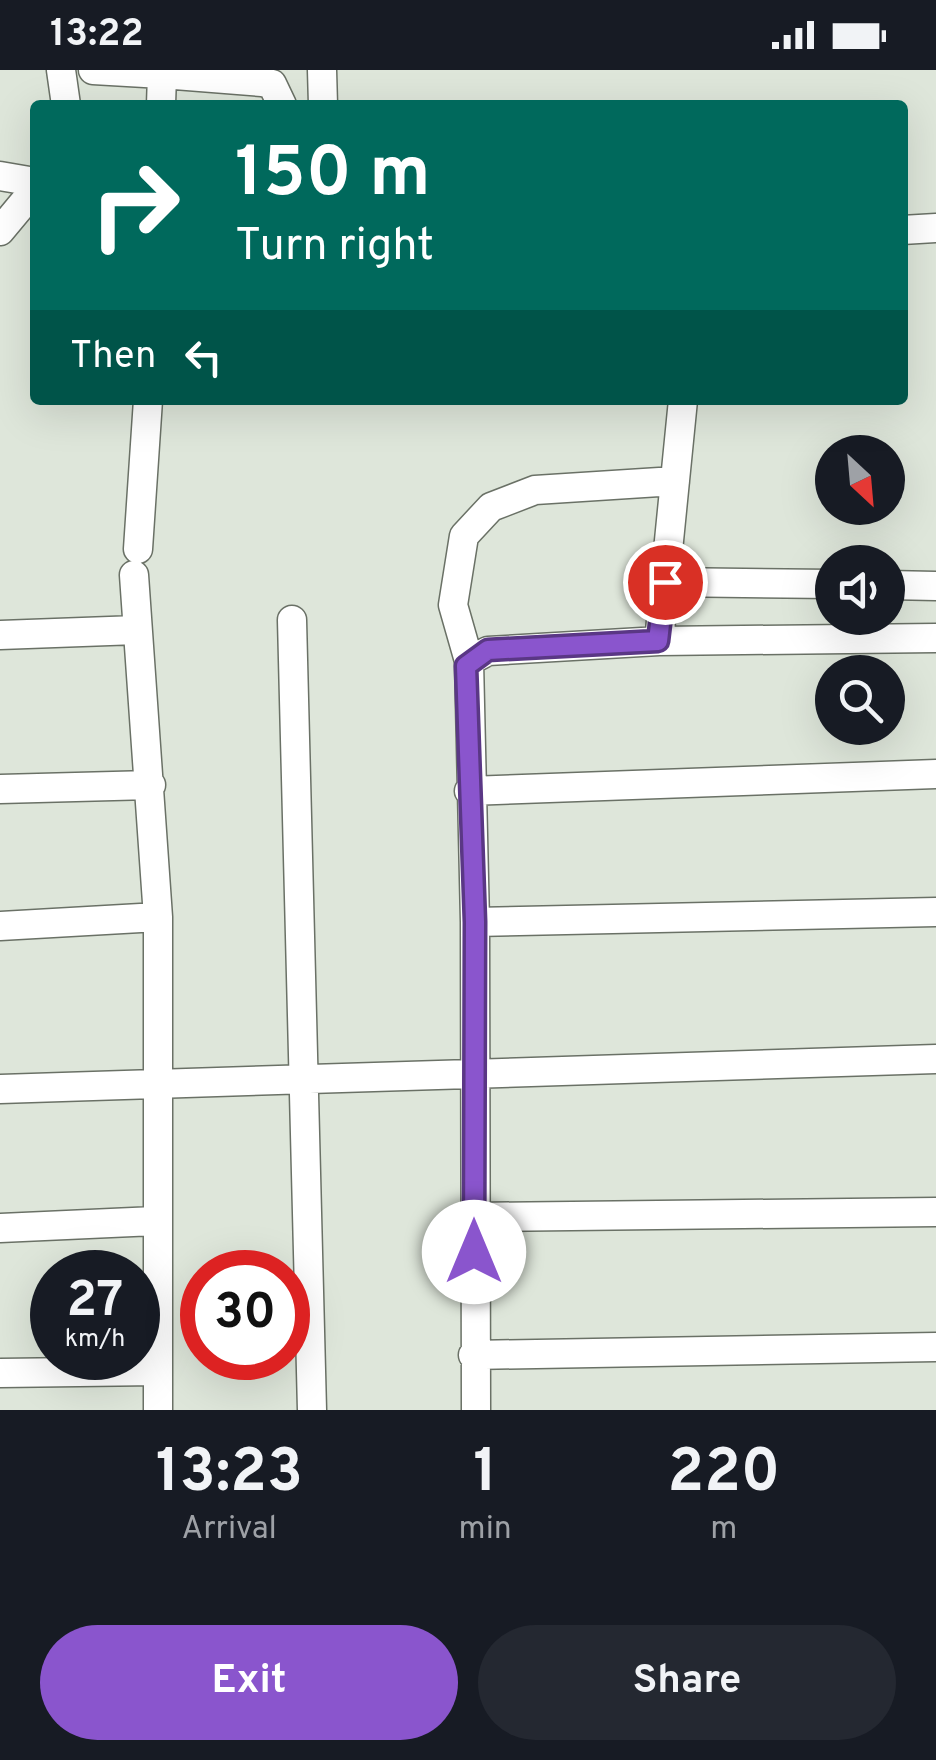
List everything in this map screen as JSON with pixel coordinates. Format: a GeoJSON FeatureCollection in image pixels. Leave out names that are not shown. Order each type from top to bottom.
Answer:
{"type":"FeatureCollection","features":[{"type":"Feature","properties":{"kind":"street"},"geometry":{"type":"LineString","coordinates":[[62,70],[65,100]]}},
{"type":"Feature","properties":{"kind":"street"},"geometry":{"type":"LineString","coordinates":[[93,70],[262,82],[272,84],[280,100]]}},
{"type":"Feature","properties":{"kind":"street"},"geometry":{"type":"LineString","coordinates":[[322,70],[323,100]]}},
{"type":"Feature","properties":{"kind":"street"},"geometry":{"type":"LineString","coordinates":[[161,100],[162,74]]}},
{"type":"Feature","properties":{"kind":"street"},"geometry":{"type":"LineString","coordinates":[[0,176],[30,184]]}},
{"type":"Feature","properties":{"kind":"street"},"geometry":{"type":"LineString","coordinates":[[0,231],[30,192]]}},
{"type":"Feature","properties":{"kind":"street"},"geometry":{"type":"LineString","coordinates":[[908,230],[936,228]]}},
{"type":"Feature","properties":{"kind":"street"},"geometry":{"type":"LineString","coordinates":[[148,405],[136,562],[158,918],[156,1250]]}},
{"type":"Feature","properties":{"kind":"street"},"geometry":{"type":"LineString","coordinates":[[658,641],[683,405]]}},
{"type":"Feature","properties":{"kind":"street"},"geometry":{"type":"LineString","coordinates":[[476,1410],[475,922],[469,661],[453,605],[464,536],[491,508],[535,490],[676,482]]}},
{"type":"Feature","properties":{"kind":"street"},"geometry":{"type":"LineString","coordinates":[[665,582],[815,584]]}},
{"type":"Feature","properties":{"kind":"street"},"geometry":{"type":"LineString","coordinates":[[905,585],[936,586]]}},
{"type":"Feature","properties":{"kind":"street"},"geometry":{"type":"LineString","coordinates":[[292,620],[312,1410]]}},
{"type":"Feature","properties":{"kind":"street"},"geometry":{"type":"LineString","coordinates":[[0,636],[138,630]]}},
{"type":"Feature","properties":{"kind":"street"},"geometry":{"type":"LineString","coordinates":[[469,661],[488,650],[658,641],[936,638]]}},
{"type":"Feature","properties":{"kind":"street"},"geometry":{"type":"LineString","coordinates":[[469,791],[936,774]]}},
{"type":"Feature","properties":{"kind":"street"},"geometry":{"type":"LineString","coordinates":[[0,789],[151,785]]}},
{"type":"Feature","properties":{"kind":"street"},"geometry":{"type":"LineString","coordinates":[[475,922],[936,912]]}},
{"type":"Feature","properties":{"kind":"street"},"geometry":{"type":"LineString","coordinates":[[0,926],[158,918]]}},
{"type":"Feature","properties":{"kind":"street"},"geometry":{"type":"LineString","coordinates":[[0,1089],[936,1059]]}},
{"type":"Feature","properties":{"kind":"street"},"geometry":{"type":"LineString","coordinates":[[474,1217],[936,1212]]}},
{"type":"Feature","properties":{"kind":"street"},"geometry":{"type":"LineString","coordinates":[[0,1228],[156,1221]]}},
{"type":"Feature","properties":{"kind":"street"},"geometry":{"type":"LineString","coordinates":[[473,1355],[936,1347]]}},
{"type":"Feature","properties":{"kind":"street"},"geometry":{"type":"LineString","coordinates":[[0,1373],[30,1373]]}},
{"type":"Feature","properties":{"kind":"street"},"geometry":{"type":"LineString","coordinates":[[157,1380],[158,1410]]}},
{"type":"Feature","properties":{"kind":"route"},"geometry":{"type":"LineString","coordinates":[[474,1252],[475,922],[466,666],[488,650],[658,641],[665,582]]}}]}
